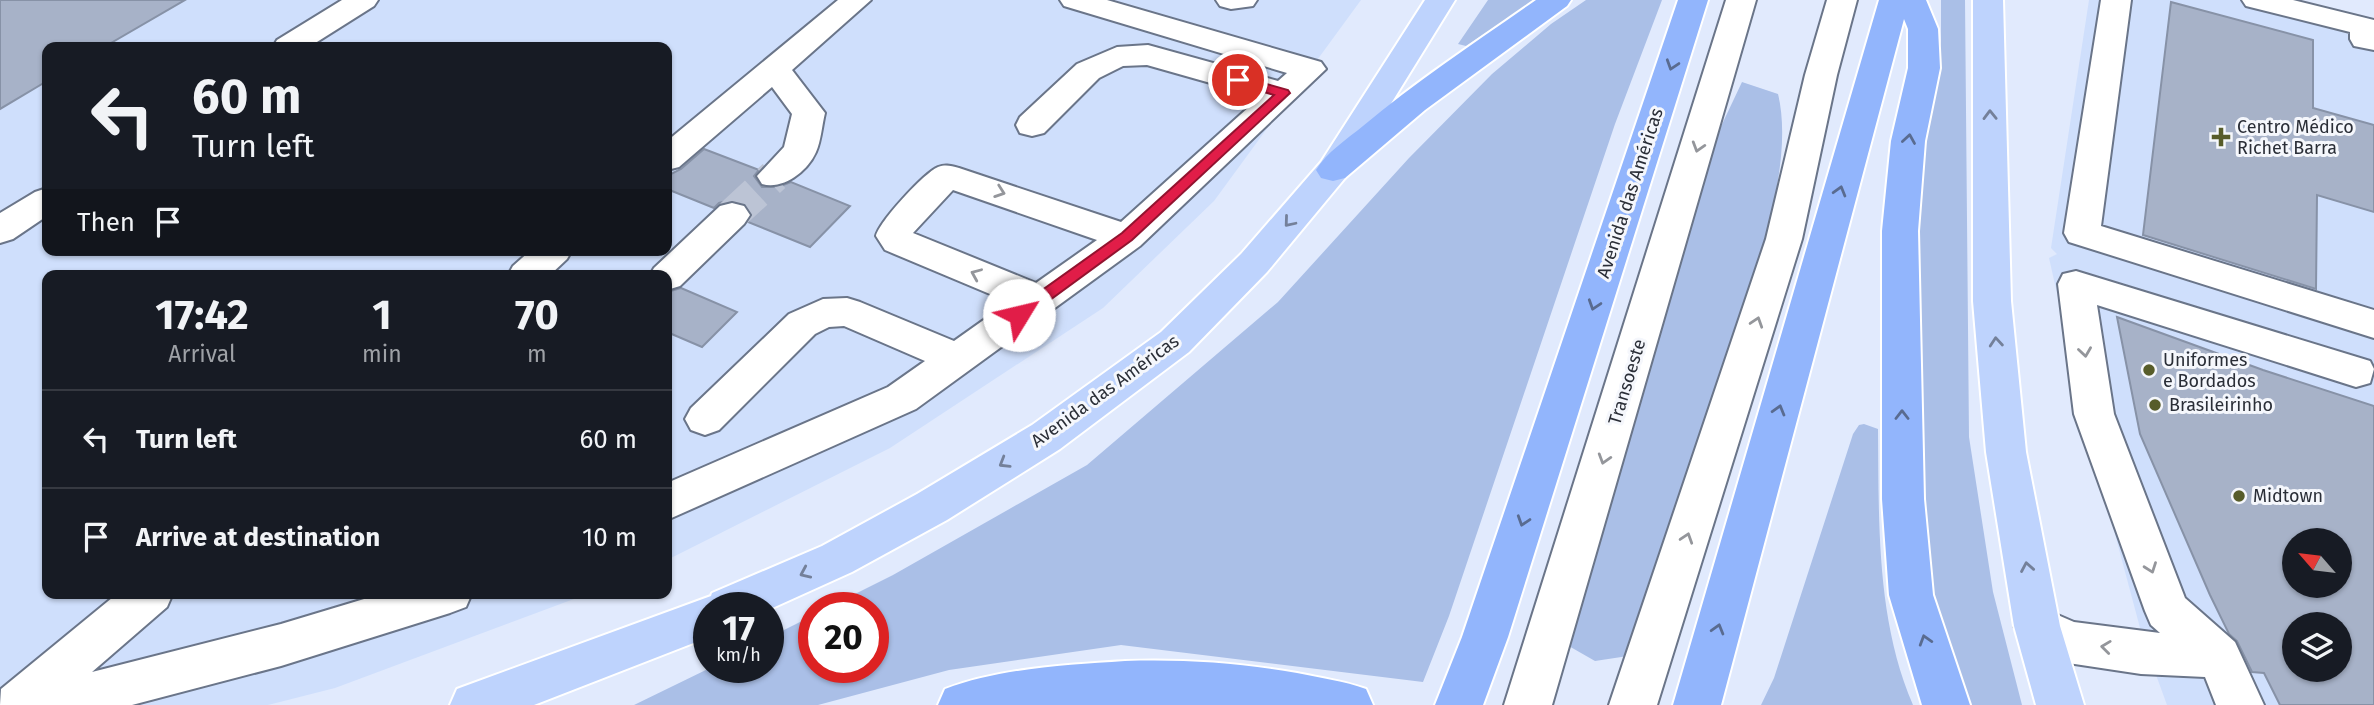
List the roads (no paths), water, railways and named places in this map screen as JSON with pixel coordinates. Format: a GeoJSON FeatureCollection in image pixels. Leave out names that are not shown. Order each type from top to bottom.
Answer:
{"type":"FeatureCollection","features":[{"type":"Feature","properties":{"kind":"highway"},"geometry":{"type":"LineString","coordinates":[[1333,170],[1372,133],[1412,102],[1556,0]]}},
{"type":"Feature","properties":{"kind":"highway","name":"Avenida das Américas"},"geometry":{"type":"LineString","coordinates":[[1459,705],[1485,637],[1693,0]]}},
{"type":"Feature","properties":{"kind":"highway"},"geometry":{"type":"LineString","coordinates":[[1698,700],[1894,0]]}},
{"type":"Feature","properties":{"kind":"highway"},"geometry":{"type":"LineString","coordinates":[[1911,0],[1923,29],[1924,68],[1908,141],[1900,231],[1903,499],[1912,595],[1946,705]]}},
{"type":"Feature","properties":{"kind":"highway"},"geometry":{"type":"LineString","coordinates":[[962,705],[1015,694],[1095,685],[1182,682],[1275,692],[1349,705]]}},
{"type":"Feature","properties":{"kind":"main road","name":"Avenida das Américas"},"geometry":{"type":"LineString","coordinates":[[761,592],[837,558],[932,507],[1046,437],[1175,342],[1254,263],[1333,170],[1439,0]]}},
{"type":"Feature","properties":{"kind":"main road"},"geometry":{"type":"LineString","coordinates":[[1988,0],[1992,301],[2007,452],[2037,626],[2060,705]]}},
{"type":"Feature","properties":{"kind":"main road"},"geometry":{"type":"LineString","coordinates":[[474,705],[654,640],[693,623]]}},
{"type":"Feature","properties":{"kind":"lane"},"geometry":{"type":"LineString","coordinates":[[296,42],[363,0]]}},
{"type":"Feature","properties":{"kind":"lane"},"geometry":{"type":"LineString","coordinates":[[672,155],[856,0]]}},
{"type":"Feature","properties":{"kind":"lane"},"geometry":{"type":"LineString","coordinates":[[672,500],[902,398],[1127,237],[1310,69],[1075,0]]}},
{"type":"Feature","properties":{"kind":"lane"},"geometry":{"type":"LineString","coordinates":[[1231,0],[1242,0]]}},
{"type":"Feature","properties":{"kind":"lane","name":"Transoeste"},"geometry":{"type":"LineString","coordinates":[[1528,705],[1741,0]]}},
{"type":"Feature","properties":{"kind":"lane","name":"Transoeste"},"geometry":{"type":"LineString","coordinates":[[1724,58],[1744,43],[1758,0]]}},
{"type":"Feature","properties":{"kind":"lane"},"geometry":{"type":"LineString","coordinates":[[1821,75],[1812,59],[1826,0]]}},
{"type":"Feature","properties":{"kind":"lane"},"geometry":{"type":"LineString","coordinates":[[1638,689],[1784,239],[1821,75],[1842,0]]}},
{"type":"Feature","properties":{"kind":"lane"},"geometry":{"type":"LineString","coordinates":[[2116,0],[2082,233],[2374,324]]}},
{"type":"Feature","properties":{"kind":"lane"},"geometry":{"type":"LineString","coordinates":[[2257,0],[2365,27],[2365,39],[2374,41]]}},
{"type":"Feature","properties":{"kind":"lane"},"geometry":{"type":"LineString","coordinates":[[1032,125],[1088,71],[1117,57],[1148,55],[1283,93]]}},
{"type":"Feature","properties":{"kind":"lane"},"geometry":{"type":"LineString","coordinates":[[774,176],[800,151],[809,113],[775,70]]}},
{"type":"Feature","properties":{"kind":"lane"},"geometry":{"type":"LineString","coordinates":[[1039,300],[898,241],[894,236],[895,230],[947,176],[1127,237]]}},
{"type":"Feature","properties":{"kind":"lane"},"geometry":{"type":"LineString","coordinates":[[0,230],[42,203]]}},
{"type":"Feature","properties":{"kind":"lane"},"geometry":{"type":"LineString","coordinates":[[672,272],[732,215]]}},
{"type":"Feature","properties":{"kind":"lane"},"geometry":{"type":"LineString","coordinates":[[532,270],[547,256]]}},
{"type":"Feature","properties":{"kind":"lane"},"geometry":{"type":"LineString","coordinates":[[2240,705],[2218,657],[2167,611],[2094,414],[2076,284],[2216,328],[2241,345],[2368,375]]}},
{"type":"Feature","properties":{"kind":"lane"},"geometry":{"type":"LineString","coordinates":[[705,419],[802,324],[823,313],[847,312],[957,358]]}},
{"type":"Feature","properties":{"kind":"lane"},"geometry":{"type":"LineString","coordinates":[[2269,330],[2368,375]]}},
{"type":"Feature","properties":{"kind":"lane"},"geometry":{"type":"LineString","coordinates":[[18,705],[144,599]]}},
{"type":"Feature","properties":{"kind":"lane"},"geometry":{"type":"LineString","coordinates":[[47,705],[281,645],[430,599]]}},
{"type":"Feature","properties":{"kind":"lane"},"geometry":{"type":"LineString","coordinates":[[2037,626],[2068,642],[2141,653],[2218,657]]}},
{"type":"Feature","properties":{"kind":"tunnel"},"geometry":{"type":"LineString","coordinates":[[732,215],[774,176]]}},
{"type":"Feature","properties":{"kind":"place","name":"Centro Médico Richet Barra"},"geometry":{"type":"Point","coordinates":[2221,137]}},
{"type":"Feature","properties":{"kind":"place","name":"Uniformes e Bordados"},"geometry":{"type":"Point","coordinates":[2149,370]}},
{"type":"Feature","properties":{"kind":"place","name":"Brasileirinho"},"geometry":{"type":"Point","coordinates":[2155,405]}},
{"type":"Feature","properties":{"kind":"place","name":"Midtown"},"geometry":{"type":"Point","coordinates":[2239,496]}}]}
